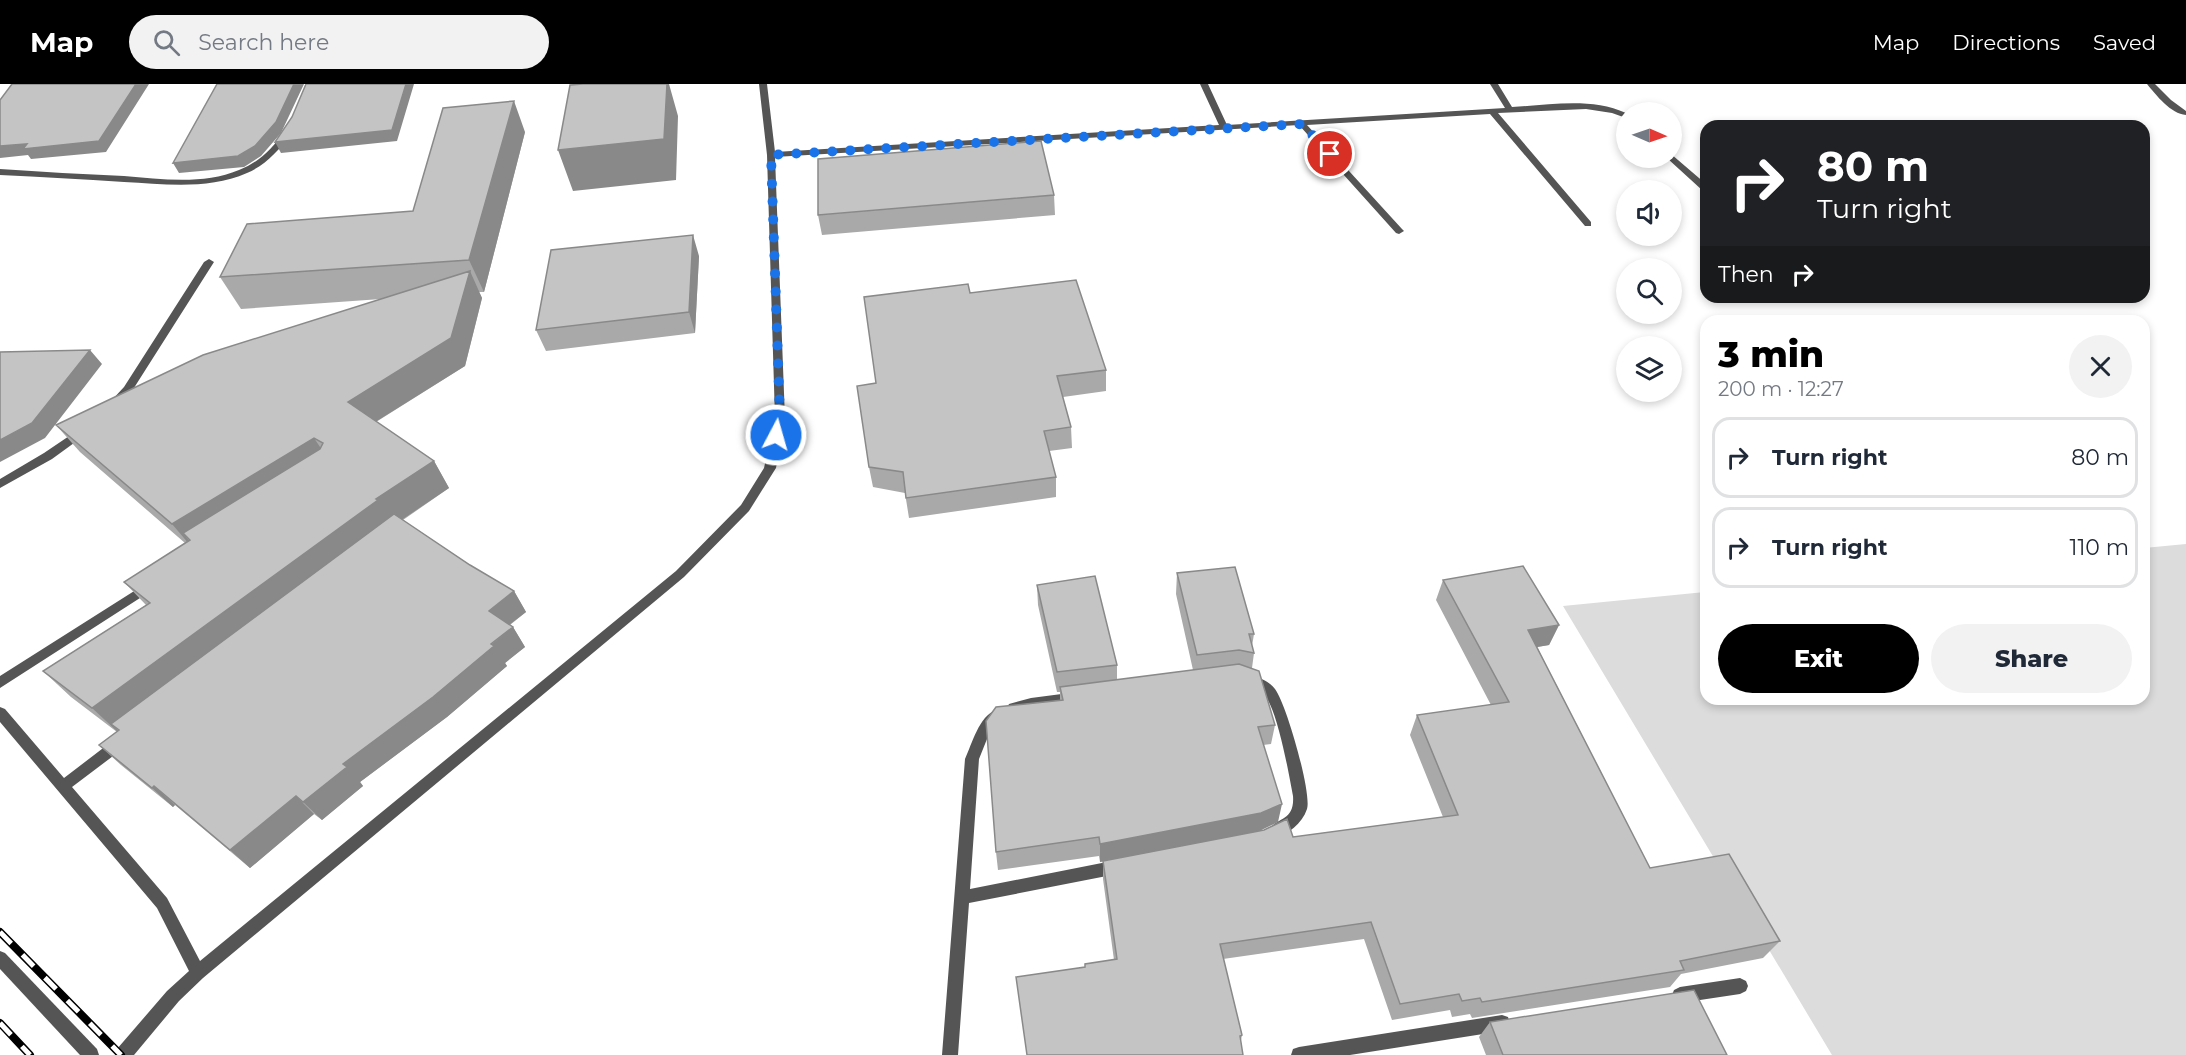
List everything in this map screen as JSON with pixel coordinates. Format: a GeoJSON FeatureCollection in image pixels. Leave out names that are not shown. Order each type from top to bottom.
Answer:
{"type":"FeatureCollection","features":[{"type":"Feature","properties":{"kind":"street"},"geometry":{"type":"LineString","coordinates":[[123,1055],[173,996],[198,973],[680,574],[745,508],[770,468],[780,419],[771,155],[764,84]]}},
{"type":"Feature","properties":{"kind":"street"},"geometry":{"type":"LineString","coordinates":[[1204,84],[1224,128]]}},
{"type":"Feature","properties":{"kind":"street"},"geometry":{"type":"LineString","coordinates":[[1494,84],[1510,110]]}},
{"type":"Feature","properties":{"kind":"street"},"geometry":{"type":"LineString","coordinates":[[2151,84],[2160,95],[2185,114]]}},
{"type":"Feature","properties":{"kind":"street"},"geometry":{"type":"LineString","coordinates":[[2185,114],[2186,102]]}},
{"type":"Feature","properties":{"kind":"street"},"geometry":{"type":"LineString","coordinates":[[771,155],[1510,110],[1594,107],[1616,112]]}},
{"type":"Feature","properties":{"kind":"street"},"geometry":{"type":"LineString","coordinates":[[1493,112],[1588,224]]}},
{"type":"Feature","properties":{"kind":"street"},"geometry":{"type":"LineString","coordinates":[[1302,124],[1400,231]]}},
{"type":"Feature","properties":{"kind":"street"},"geometry":{"type":"LineString","coordinates":[[0,172],[164,181],[211,180],[235,175],[261,163],[275,151],[292,126]]}},
{"type":"Feature","properties":{"kind":"street"},"geometry":{"type":"LineString","coordinates":[[1682,167],[1700,183]]}},
{"type":"Feature","properties":{"kind":"street"},"geometry":{"type":"LineString","coordinates":[[104,413],[128,389],[209,262]]}},
{"type":"Feature","properties":{"kind":"street"},"geometry":{"type":"LineString","coordinates":[[0,484],[48,456],[86,428]]}},
{"type":"Feature","properties":{"kind":"street"},"geometry":{"type":"LineString","coordinates":[[0,683],[165,577]]}},
{"type":"Feature","properties":{"kind":"street"},"geometry":{"type":"LineString","coordinates":[[1236,677],[1258,683],[1272,694],[1300,784],[1301,806],[1292,823],[1260,840]]}},
{"type":"Feature","properties":{"kind":"street"},"geometry":{"type":"LineString","coordinates":[[950,1055],[972,759],[984,731],[999,713],[1031,703],[1088,696]]}},
{"type":"Feature","properties":{"kind":"street"},"geometry":{"type":"LineString","coordinates":[[0,713],[162,903],[198,973]]}},
{"type":"Feature","properties":{"kind":"street"},"geometry":{"type":"LineString","coordinates":[[63,786],[129,736]]}},
{"type":"Feature","properties":{"kind":"street"},"geometry":{"type":"LineString","coordinates":[[962,897],[1134,864]]}},
{"type":"Feature","properties":{"kind":"street"},"geometry":{"type":"LineString","coordinates":[[0,958],[91,1055]]}},
{"type":"Feature","properties":{"kind":"street"},"geometry":{"type":"LineString","coordinates":[[1659,999],[1740,986]]}},
{"type":"Feature","properties":{"kind":"street"},"geometry":{"type":"LineString","coordinates":[[1299,1055],[1520,1020]]}},
{"type":"Feature","properties":{"kind":"shaded area"},"geometry":{"type":"Polygon","coordinates":[[[2186,544],[2186,1055],[1832,1055],[1563,606],[1700,592],[1700,705],[2150,705],[2150,547],[2186,544]]]}},
{"type":"Feature","properties":{"kind":"building"},"geometry":{"type":"Polygon","coordinates":[[[12,84],[136,84],[99,141],[23,149],[27,144],[0,146],[0,100],[12,84]]]}},
{"type":"Feature","properties":{"kind":"building"},"geometry":{"type":"Polygon","coordinates":[[[217,84],[294,84],[276,122],[255,146],[238,156],[173,163],[217,84]]]}},
{"type":"Feature","properties":{"kind":"building"},"geometry":{"type":"Polygon","coordinates":[[[306,84],[406,84],[392,130],[275,142],[292,117],[306,84]]]}},
{"type":"Feature","properties":{"kind":"building"},"geometry":{"type":"Polygon","coordinates":[[[667,84],[664,139],[558,150],[570,85],[667,84]]]}},
{"type":"Feature","properties":{"kind":"building"},"geometry":{"type":"Polygon","coordinates":[[[514,101],[469,260],[220,277],[247,224],[413,211],[443,108],[514,101]]]}},
{"type":"Feature","properties":{"kind":"building"},"geometry":{"type":"Polygon","coordinates":[[[1041,141],[1054,195],[818,215],[818,159],[1041,141]]]}},
{"type":"Feature","properties":{"kind":"building"},"geometry":{"type":"Polygon","coordinates":[[[693,235],[689,312],[536,330],[551,250],[693,235]]]}},
{"type":"Feature","properties":{"kind":"building"},"geometry":{"type":"Polygon","coordinates":[[[470,271],[451,338],[348,402],[434,461],[376,499],[378,500],[92,708],[43,671],[150,603],[124,582],[190,540],[183,533],[320,449],[323,443],[314,438],[172,524],[56,425],[203,355],[470,271]]]}},
{"type":"Feature","properties":{"kind":"building"},"geometry":{"type":"Polygon","coordinates":[[[1076,280],[1106,370],[1057,376],[1071,427],[1044,431],[1056,477],[906,498],[903,472],[869,467],[857,386],[876,383],[864,297],[968,284],[970,293],[1076,280]]]}},
{"type":"Feature","properties":{"kind":"building"},"geometry":{"type":"Polygon","coordinates":[[[90,350],[32,423],[0,440],[0,352],[90,350]]]}},
{"type":"Feature","properties":{"kind":"building"},"geometry":{"type":"Polygon","coordinates":[[[394,514],[470,565],[514,591],[489,611],[513,627],[433,697],[343,764],[347,767],[303,802],[296,796],[230,850],[154,786],[152,788],[99,745],[119,730],[111,724],[394,514]]]}},
{"type":"Feature","properties":{"kind":"building"},"geometry":{"type":"Polygon","coordinates":[[[1523,566],[1559,625],[1528,630],[1650,868],[1729,854],[1780,941],[1680,961],[1684,970],[1482,1002],[1480,998],[1462,1001],[1459,994],[1400,1004],[1371,922],[1220,944],[1242,1035],[1240,1036],[1243,1055],[1027,1055],[1016,977],[1085,967],[1085,964],[1117,959],[1103,861],[1264,830],[1287,819],[1293,837],[1458,815],[1417,715],[1509,702],[1443,580],[1523,566]]]}},
{"type":"Feature","properties":{"kind":"building"},"geometry":{"type":"Polygon","coordinates":[[[1235,567],[1254,634],[1249,634],[1254,653],[1239,650],[1197,655],[1177,573],[1235,567]]]}},
{"type":"Feature","properties":{"kind":"building"},"geometry":{"type":"Polygon","coordinates":[[[1095,576],[1117,665],[1057,672],[1037,585],[1095,576]]]}},
{"type":"Feature","properties":{"kind":"building"},"geometry":{"type":"Polygon","coordinates":[[[1239,664],[1259,671],[1275,725],[1258,727],[1282,804],[1261,813],[1100,844],[1099,837],[996,852],[986,721],[996,707],[1063,700],[1060,687],[1239,664]]]}},
{"type":"Feature","properties":{"kind":"building"},"geometry":{"type":"Polygon","coordinates":[[[1694,990],[1727,1055],[1503,1055],[1490,1022],[1694,990]]]}},
{"type":"Feature","properties":{"kind":"railway"},"geometry":{"type":"LineString","coordinates":[[0,932],[121,1055]]}},
{"type":"Feature","properties":{"kind":"railway"},"geometry":{"type":"LineString","coordinates":[[0,1023],[30,1055]]}},
{"type":"Feature","properties":{"kind":"route"},"geometry":{"type":"LineString","coordinates":[[776,435],[780,419],[771,155],[1302,124],[1330,154]]}}]}
